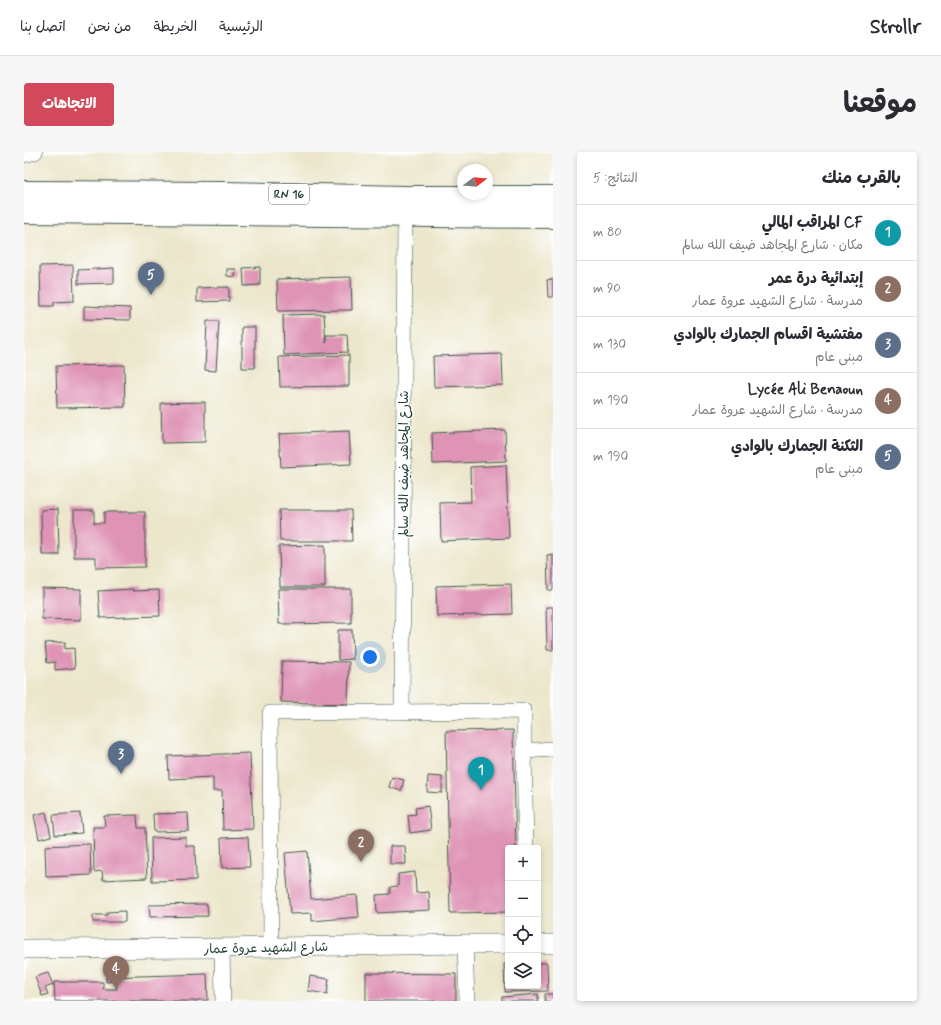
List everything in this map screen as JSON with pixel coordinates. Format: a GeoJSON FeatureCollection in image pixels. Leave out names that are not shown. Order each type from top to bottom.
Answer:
{"type":"FeatureCollection","features":[{"type":"Feature","properties":{"kind":"main road","name":"RN 16"},"geometry":{"type":"LineString","coordinates":[[24,192],[223,192],[404,197],[553,197]]}},
{"type":"Feature","properties":{"kind":"main road","name":"RN 16"},"geometry":{"type":"LineString","coordinates":[[24,212],[553,217]]}},
{"type":"Feature","properties":{"kind":"street"},"geometry":{"type":"LineString","coordinates":[[24,155],[35,152]]}},
{"type":"Feature","properties":{"kind":"street","name":"شارع المجاهد ضيف الله سالم"},"geometry":{"type":"LineString","coordinates":[[402,712],[405,216]]}},
{"type":"Feature","properties":{"kind":"street"},"geometry":{"type":"LineString","coordinates":[[271,947],[270,714],[524,711],[526,845]]}},
{"type":"Feature","properties":{"kind":"street"},"geometry":{"type":"LineString","coordinates":[[524,750],[553,750]]}},
{"type":"Feature","properties":{"kind":"street"},"geometry":{"type":"LineString","coordinates":[[465,944],[467,1001]]}},
{"type":"Feature","properties":{"kind":"street","name":"شارع الشهيد عروة عمار"},"geometry":{"type":"LineString","coordinates":[[24,950],[505,944]]}},
{"type":"Feature","properties":{"kind":"street"},"geometry":{"type":"LineString","coordinates":[[541,944],[553,944]]}},
{"type":"Feature","properties":{"kind":"street"},"geometry":{"type":"LineString","coordinates":[[222,948],[223,1001]]}},
{"type":"Feature","properties":{"kind":"building"},"geometry":{"type":"Polygon","coordinates":[[[73,265],[74,301],[54,302],[54,306],[41,306],[40,266],[73,265]]]}},
{"type":"Feature","properties":{"kind":"building"},"geometry":{"type":"Polygon","coordinates":[[[260,267],[260,285],[244,286],[243,268],[260,267]]]}},
{"type":"Feature","properties":{"kind":"building"},"geometry":{"type":"Polygon","coordinates":[[[114,268],[114,283],[78,284],[78,270],[114,268]]]}},
{"type":"Feature","properties":{"kind":"building"},"geometry":{"type":"Polygon","coordinates":[[[227,269],[236,269],[235,277],[227,276],[227,269]]]}},
{"type":"Feature","properties":{"kind":"building"},"geometry":{"type":"Polygon","coordinates":[[[351,277],[352,310],[278,311],[277,279],[351,277]]]}},
{"type":"Feature","properties":{"kind":"building"},"geometry":{"type":"Polygon","coordinates":[[[553,279],[553,297],[548,297],[547,280],[553,279]]]}},
{"type":"Feature","properties":{"kind":"building"},"geometry":{"type":"Polygon","coordinates":[[[229,287],[229,301],[197,302],[197,288],[229,287]]]}},
{"type":"Feature","properties":{"kind":"building"},"geometry":{"type":"Polygon","coordinates":[[[84,306],[130,308],[130,320],[84,319],[84,306]]]}},
{"type":"Feature","properties":{"kind":"building"},"geometry":{"type":"Polygon","coordinates":[[[324,314],[326,343],[326,335],[347,335],[348,352],[284,355],[283,315],[324,314]]]}},
{"type":"Feature","properties":{"kind":"building"},"geometry":{"type":"Polygon","coordinates":[[[207,321],[219,321],[216,371],[205,370],[207,321]]]}},
{"type":"Feature","properties":{"kind":"building"},"geometry":{"type":"Polygon","coordinates":[[[242,327],[255,327],[255,368],[242,368],[242,327]]]}},
{"type":"Feature","properties":{"kind":"building"},"geometry":{"type":"Polygon","coordinates":[[[502,354],[503,385],[434,387],[433,356],[502,354]]]}},
{"type":"Feature","properties":{"kind":"building"},"geometry":{"type":"Polygon","coordinates":[[[349,355],[349,386],[280,387],[279,357],[349,355]]]}},
{"type":"Feature","properties":{"kind":"building"},"geometry":{"type":"Polygon","coordinates":[[[124,365],[125,407],[57,408],[56,366],[124,365]]]}},
{"type":"Feature","properties":{"kind":"building"},"geometry":{"type":"Polygon","coordinates":[[[205,402],[205,442],[162,443],[161,403],[205,402]]]}},
{"type":"Feature","properties":{"kind":"building"},"geometry":{"type":"Polygon","coordinates":[[[505,430],[506,461],[433,464],[432,433],[505,430]]]}},
{"type":"Feature","properties":{"kind":"building"},"geometry":{"type":"Polygon","coordinates":[[[349,431],[351,464],[281,467],[279,434],[349,431]]]}},
{"type":"Feature","properties":{"kind":"building"},"geometry":{"type":"Polygon","coordinates":[[[506,465],[509,538],[441,541],[440,503],[471,502],[470,467],[506,465]]]}},
{"type":"Feature","properties":{"kind":"building"},"geometry":{"type":"Polygon","coordinates":[[[58,509],[59,555],[42,555],[41,510],[58,509]]]}},
{"type":"Feature","properties":{"kind":"building"},"geometry":{"type":"Polygon","coordinates":[[[74,510],[94,510],[94,523],[104,523],[104,512],[145,512],[145,567],[96,568],[96,557],[74,557],[74,510]]]}},
{"type":"Feature","properties":{"kind":"building"},"geometry":{"type":"Polygon","coordinates":[[[279,510],[351,510],[352,541],[280,541],[279,510]]]}},
{"type":"Feature","properties":{"kind":"building"},"geometry":{"type":"Polygon","coordinates":[[[325,545],[325,587],[280,587],[279,546],[325,545]]]}},
{"type":"Feature","properties":{"kind":"building"},"geometry":{"type":"Polygon","coordinates":[[[553,554],[553,590],[548,590],[547,555],[553,554]]]}},
{"type":"Feature","properties":{"kind":"building"},"geometry":{"type":"Polygon","coordinates":[[[511,584],[512,614],[437,616],[436,586],[511,584]]]}},
{"type":"Feature","properties":{"kind":"building"},"geometry":{"type":"Polygon","coordinates":[[[42,588],[81,589],[81,620],[42,619],[42,588]]]}},
{"type":"Feature","properties":{"kind":"building"},"geometry":{"type":"Polygon","coordinates":[[[133,589],[133,591],[159,590],[160,616],[100,618],[98,591],[133,589]]]}},
{"type":"Feature","properties":{"kind":"building"},"geometry":{"type":"Polygon","coordinates":[[[278,589],[351,589],[351,623],[279,624],[278,589]]]}},
{"type":"Feature","properties":{"kind":"building"},"geometry":{"type":"Polygon","coordinates":[[[546,607],[553,607],[553,650],[547,650],[546,607]]]}},
{"type":"Feature","properties":{"kind":"building"},"geometry":{"type":"Polygon","coordinates":[[[338,630],[352,630],[353,659],[338,660],[338,630]]]}},
{"type":"Feature","properties":{"kind":"building"},"geometry":{"type":"Polygon","coordinates":[[[65,642],[65,649],[74,648],[75,668],[55,670],[55,662],[47,663],[45,643],[65,642]]]}},
{"type":"Feature","properties":{"kind":"building"},"geometry":{"type":"Polygon","coordinates":[[[282,661],[349,662],[348,704],[281,702],[282,661]]]}},
{"type":"Feature","properties":{"kind":"building"},"geometry":{"type":"Polygon","coordinates":[[[513,730],[516,845],[505,845],[505,912],[450,913],[446,731],[513,730]]]}},
{"type":"Feature","properties":{"kind":"building"},"geometry":{"type":"Polygon","coordinates":[[[250,753],[253,829],[223,830],[222,791],[213,791],[213,777],[169,779],[168,756],[250,753]]]}},
{"type":"Feature","properties":{"kind":"building"},"geometry":{"type":"Polygon","coordinates":[[[428,776],[442,777],[442,793],[427,792],[428,776]]]}},
{"type":"Feature","properties":{"kind":"building"},"geometry":{"type":"Polygon","coordinates":[[[392,777],[404,780],[401,791],[389,787],[392,777]]]}},
{"type":"Feature","properties":{"kind":"building"},"geometry":{"type":"Polygon","coordinates":[[[428,806],[431,830],[410,833],[408,815],[416,814],[415,808],[428,806]]]}},
{"type":"Feature","properties":{"kind":"building"},"geometry":{"type":"Polygon","coordinates":[[[46,812],[51,836],[39,839],[34,815],[46,812]]]}},
{"type":"Feature","properties":{"kind":"building"},"geometry":{"type":"Polygon","coordinates":[[[80,813],[82,833],[55,835],[53,815],[80,813]]]}},
{"type":"Feature","properties":{"kind":"building"},"geometry":{"type":"Polygon","coordinates":[[[188,813],[189,831],[154,832],[153,814],[188,813]]]}},
{"type":"Feature","properties":{"kind":"building"},"geometry":{"type":"Polygon","coordinates":[[[137,815],[138,828],[145,828],[147,878],[103,880],[102,871],[94,872],[93,827],[105,827],[104,816],[137,815]]]}},
{"type":"Feature","properties":{"kind":"building"},"geometry":{"type":"Polygon","coordinates":[[[186,837],[186,846],[195,846],[196,880],[152,881],[151,838],[186,837]]]}},
{"type":"Feature","properties":{"kind":"building"},"geometry":{"type":"Polygon","coordinates":[[[248,837],[250,867],[222,868],[221,838],[248,837]]]}},
{"type":"Feature","properties":{"kind":"building"},"geometry":{"type":"Polygon","coordinates":[[[90,844],[91,875],[46,877],[45,846],[90,844]]]}},
{"type":"Feature","properties":{"kind":"building"},"geometry":{"type":"Polygon","coordinates":[[[390,846],[405,846],[406,864],[390,864],[390,846]]]}},
{"type":"Feature","properties":{"kind":"building"},"geometry":{"type":"Polygon","coordinates":[[[307,851],[311,899],[357,895],[359,917],[312,921],[312,913],[290,914],[285,853],[307,851]]]}},
{"type":"Feature","properties":{"kind":"building"},"geometry":{"type":"Polygon","coordinates":[[[415,872],[416,893],[429,892],[430,910],[377,913],[376,895],[390,894],[390,887],[398,886],[398,874],[415,872]]]}},
{"type":"Feature","properties":{"kind":"building"},"geometry":{"type":"Polygon","coordinates":[[[207,904],[208,916],[150,917],[149,905],[207,904]]]}},
{"type":"Feature","properties":{"kind":"building"},"geometry":{"type":"Polygon","coordinates":[[[125,911],[125,922],[93,922],[93,915],[107,915],[107,912],[125,911]]]}},
{"type":"Feature","properties":{"kind":"building"},"geometry":{"type":"Polygon","coordinates":[[[541,963],[547,963],[548,991],[505,992],[504,964],[505,989],[541,989],[541,963]]]}},
{"type":"Feature","properties":{"kind":"building"},"geometry":{"type":"Polygon","coordinates":[[[48,973],[53,985],[45,988],[48,994],[42,996],[35,977],[48,973]]]}},
{"type":"Feature","properties":{"kind":"building"},"geometry":{"type":"Polygon","coordinates":[[[366,973],[456,974],[456,1001],[366,1001],[366,973]]]}},
{"type":"Feature","properties":{"kind":"building"},"geometry":{"type":"Polygon","coordinates":[[[207,974],[208,1000],[55,1001],[54,982],[103,982],[103,989],[117,989],[117,981],[106,982],[106,977],[207,974]]]}},
{"type":"Feature","properties":{"kind":"building"},"geometry":{"type":"Polygon","coordinates":[[[310,976],[329,979],[327,994],[308,991],[310,976]]]}},
{"type":"Feature","properties":{"kind":"building"},"geometry":{"type":"Polygon","coordinates":[[[538,994],[538,1001],[502,1001],[502,997],[538,994]]]}},
{"type":"Feature","properties":{"kind":"building"},"geometry":{"type":"Polygon","coordinates":[[[545,994],[553,994],[553,1001],[545,1001],[545,994]]]}},
{"type":"Feature","properties":{"kind":"place","name":"الثكنة الجمارك بالوادي"},"geometry":{"type":"Point","coordinates":[151,295]}},
{"type":"Feature","properties":{"kind":"place","name":"مفتشية اقسام الجمارك بالوادي"},"geometry":{"type":"Point","coordinates":[121,774]}},
{"type":"Feature","properties":{"kind":"place","name":"CF المراقب المالي"},"geometry":{"type":"Point","coordinates":[481,790]}},
{"type":"Feature","properties":{"kind":"place","name":"إبتدائية درة عمر"},"geometry":{"type":"Point","coordinates":[361,862]}},
{"type":"Feature","properties":{"kind":"place","name":"Lycée Ali Benaoun"},"geometry":{"type":"Point","coordinates":[116,989]}}]}
